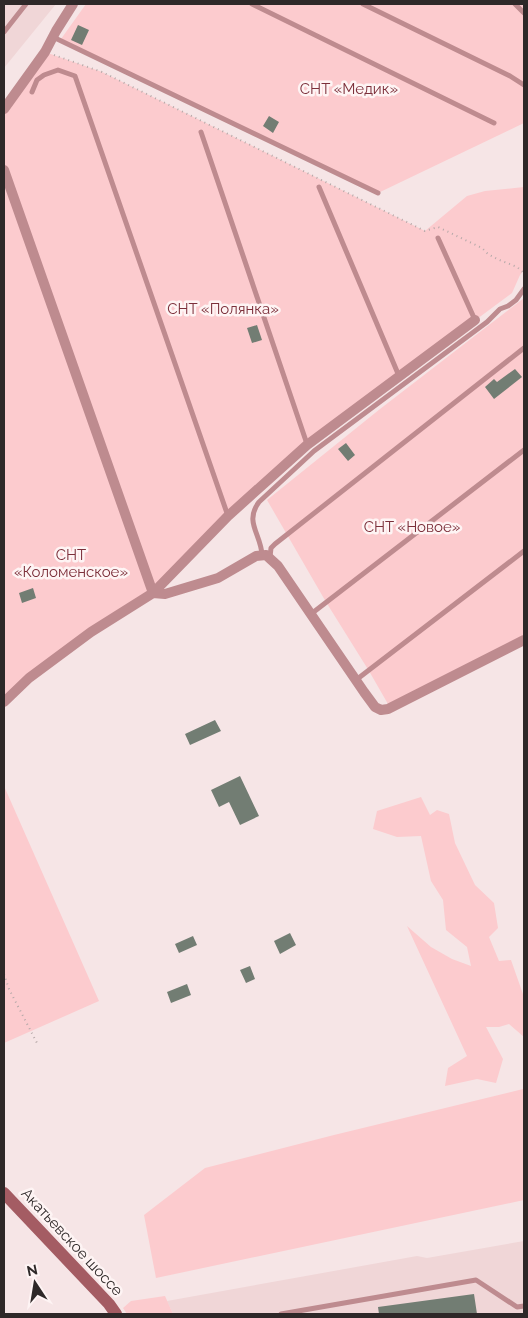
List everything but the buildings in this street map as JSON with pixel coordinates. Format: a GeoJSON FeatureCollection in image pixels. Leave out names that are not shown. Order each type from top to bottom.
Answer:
{"type":"FeatureCollection","features":[{"type":"Feature","properties":{"kind":"main road","name":"Акатьевское шоссе"},"geometry":{"type":"LineString","coordinates":[[4,1193],[109,1304],[116,1314]]}},
{"type":"Feature","properties":{"kind":"street"},"geometry":{"type":"LineString","coordinates":[[4,109],[45,52],[73,4]]}},
{"type":"Feature","properties":{"kind":"street"},"geometry":{"type":"LineString","coordinates":[[4,170],[153,593]]}},
{"type":"Feature","properties":{"kind":"street"},"geometry":{"type":"LineString","coordinates":[[4,702],[29,678],[91,632],[153,593],[228,516],[307,445],[475,320]]}},
{"type":"Feature","properties":{"kind":"street"},"geometry":{"type":"LineString","coordinates":[[153,593],[165,594],[218,578],[256,556],[266,556],[278,566],[375,707],[381,710],[388,709],[524,640]]}},
{"type":"Feature","properties":{"kind":"lane"},"geometry":{"type":"LineString","coordinates":[[4,32],[26,4]]}},
{"type":"Feature","properties":{"kind":"lane"},"geometry":{"type":"LineString","coordinates":[[252,4],[494,123]]}},
{"type":"Feature","properties":{"kind":"lane"},"geometry":{"type":"LineString","coordinates":[[363,4],[510,76],[524,85]]}},
{"type":"Feature","properties":{"kind":"lane"},"geometry":{"type":"LineString","coordinates":[[516,4],[524,13]]}},
{"type":"Feature","properties":{"kind":"lane"},"geometry":{"type":"LineString","coordinates":[[53,36],[378,193]]}},
{"type":"Feature","properties":{"kind":"lane"},"geometry":{"type":"LineString","coordinates":[[32,92],[37,80],[44,75],[58,70],[75,76],[228,516]]}},
{"type":"Feature","properties":{"kind":"lane"},"geometry":{"type":"LineString","coordinates":[[201,132],[307,445]]}},
{"type":"Feature","properties":{"kind":"lane"},"geometry":{"type":"LineString","coordinates":[[319,187],[399,376]]}},
{"type":"Feature","properties":{"kind":"lane"},"geometry":{"type":"LineString","coordinates":[[438,238],[475,320]]}},
{"type":"Feature","properties":{"kind":"lane"},"geometry":{"type":"LineString","coordinates":[[266,556],[253,521],[254,510],[259,502],[314,451],[488,322],[500,309],[516,300],[524,289]]}},
{"type":"Feature","properties":{"kind":"lane"},"geometry":{"type":"LineString","coordinates":[[266,556],[275,544],[524,348]]}},
{"type":"Feature","properties":{"kind":"lane"},"geometry":{"type":"LineString","coordinates":[[311,615],[524,450]]}},
{"type":"Feature","properties":{"kind":"lane"},"geometry":{"type":"LineString","coordinates":[[356,680],[524,551]]}},
{"type":"Feature","properties":{"kind":"lane"},"geometry":{"type":"LineString","coordinates":[[281,1314],[476,1280],[517,1307],[524,1306]]}},
{"type":"Feature","properties":{"kind":"path"},"geometry":{"type":"LineString","coordinates":[[45,52],[102,72],[425,231],[438,227],[482,248],[488,254],[517,267],[524,273]]}},
{"type":"Feature","properties":{"kind":"path"},"geometry":{"type":"LineString","coordinates":[[4,974],[9,989],[37,1043]]}},
{"type":"Feature","properties":{"kind":"shaded area"},"geometry":{"type":"Polygon","coordinates":[[[4,4],[56,4],[4,68],[4,4]]]}},
{"type":"Feature","properties":{"kind":"shaded area"},"geometry":{"type":"Polygon","coordinates":[[[524,1241],[524,1314],[173,1314],[167,1301],[417,1256],[427,1258],[524,1241]]]}},
{"type":"Feature","properties":{"kind":"green space","name":"СНТ «Медик»"},"geometry":{"type":"Polygon","coordinates":[[[86,4],[524,4],[524,123],[378,193],[61,39],[86,4]]]}},
{"type":"Feature","properties":{"kind":"green space","name":"СНТ «Полянка»"},"geometry":{"type":"Polygon","coordinates":[[[45,52],[102,72],[425,231],[467,196],[485,191],[524,187],[524,270],[512,293],[307,445],[137,602],[4,702],[4,109],[45,52]]]}},
{"type":"Feature","properties":{"kind":"green space","name":"СНТ «Новое»"},"geometry":{"type":"Polygon","coordinates":[[[524,298],[524,638],[388,704],[267,500],[380,409],[524,298]]]}},
{"type":"Feature","properties":{"kind":"green space"},"geometry":{"type":"Polygon","coordinates":[[[4,786],[99,1001],[4,1043],[4,786]]]}},
{"type":"Feature","properties":{"kind":"green space"},"geometry":{"type":"Polygon","coordinates":[[[421,797],[430,815],[437,810],[449,814],[455,843],[475,885],[494,903],[498,928],[489,937],[499,961],[511,960],[524,997],[524,1037],[509,1024],[499,1027],[486,1027],[503,1059],[496,1083],[477,1079],[445,1086],[448,1068],[467,1056],[407,926],[431,947],[452,959],[471,966],[467,947],[446,930],[443,900],[431,881],[421,836],[397,837],[373,829],[377,811],[421,797]]]}},
{"type":"Feature","properties":{"kind":"green space"},"geometry":{"type":"Polygon","coordinates":[[[523,1089],[524,1200],[156,1278],[144,1215],[205,1168],[523,1089]]]}},
{"type":"Feature","properties":{"kind":"green space"},"geometry":{"type":"Polygon","coordinates":[[[165,1296],[173,1314],[127,1314],[123,1308],[131,1301],[165,1296]]]}},
{"type":"Feature","properties":{"kind":"park label","name":"СНТ «Коломенское»"},"geometry":{"type":"Point","coordinates":[71,564]}}]}
